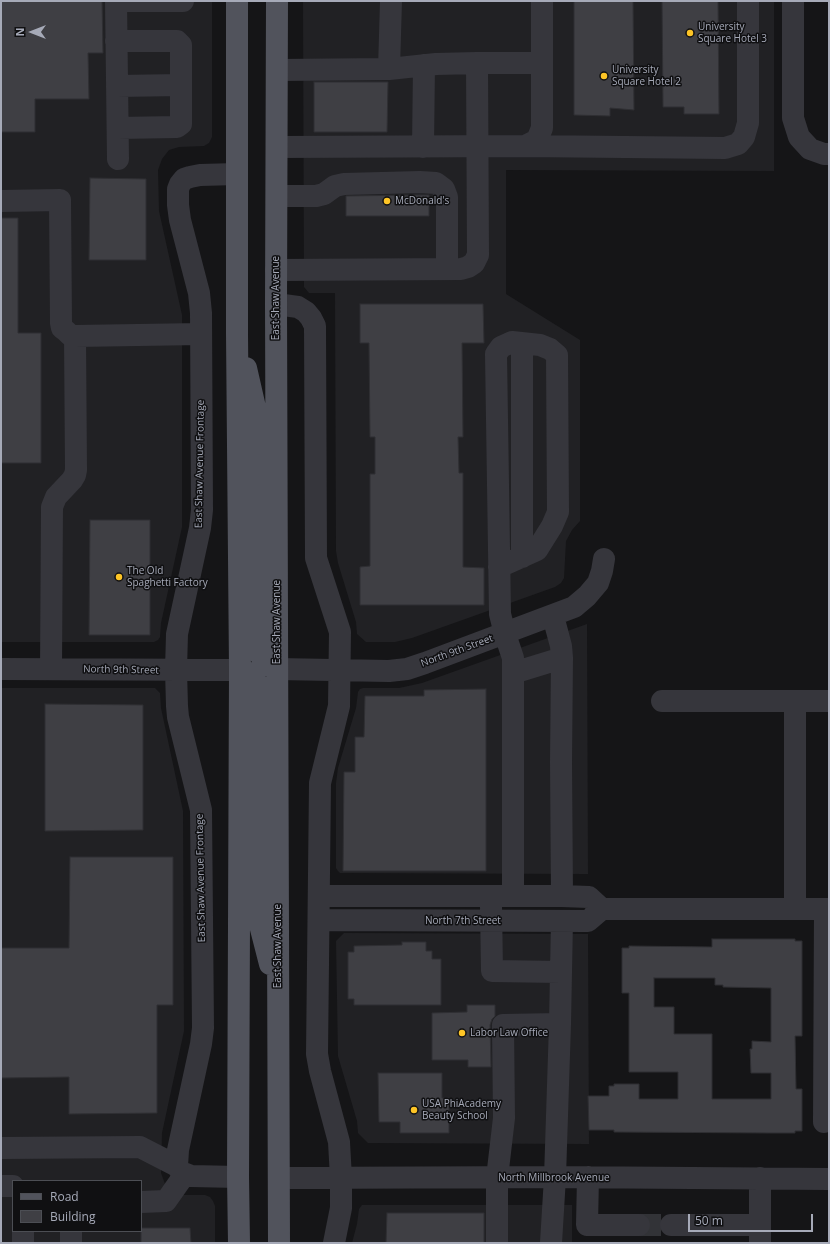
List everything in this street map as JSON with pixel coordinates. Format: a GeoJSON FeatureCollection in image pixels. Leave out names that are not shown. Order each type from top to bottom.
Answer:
{"type":"FeatureCollection","features":[{"type":"Feature","properties":{"kind":"main road"},"geometry":{"type":"LineString","coordinates":[[237,1],[237,334],[240,670],[239,1243]]}},
{"type":"Feature","properties":{"kind":"main road","name":"East Shaw Avenue"},"geometry":{"type":"LineString","coordinates":[[277,1],[278,70],[276,304],[280,1243]]}},
{"type":"Feature","properties":{"kind":"main road"},"geometry":{"type":"LineString","coordinates":[[237,334],[256,412],[257,646],[266,664],[277,669]]}},
{"type":"Feature","properties":{"kind":"main road"},"geometry":{"type":"LineString","coordinates":[[240,670],[249,673],[254,678],[258,685],[260,695],[259,921],[278,998]]}},
{"type":"Feature","properties":{"kind":"street"},"geometry":{"type":"LineString","coordinates":[[118,159],[116,1],[183,1]]}},
{"type":"Feature","properties":{"kind":"street"},"geometry":{"type":"LineString","coordinates":[[389,69],[391,1]]}},
{"type":"Feature","properties":{"kind":"street"},"geometry":{"type":"LineString","coordinates":[[525,146],[537,140],[542,128],[542,1]]}},
{"type":"Feature","properties":{"kind":"street"},"geometry":{"type":"LineString","coordinates":[[277,147],[525,146],[725,148],[738,144],[744,137],[748,123],[748,1]]}},
{"type":"Feature","properties":{"kind":"street"},"geometry":{"type":"LineString","coordinates":[[793,1],[793,118],[799,137],[810,149],[824,154],[829,154]]}},
{"type":"Feature","properties":{"kind":"street"},"geometry":{"type":"LineString","coordinates":[[116,41],[177,41],[181,45],[181,124],[177,127],[118,128]]}},
{"type":"Feature","properties":{"kind":"street"},"geometry":{"type":"LineString","coordinates":[[276,270],[461,269],[468,268],[474,263],[478,254],[477,63]]}},
{"type":"Feature","properties":{"kind":"street"},"geometry":{"type":"LineString","coordinates":[[278,70],[389,69],[424,65],[542,63]]}},
{"type":"Feature","properties":{"kind":"street"},"geometry":{"type":"LineString","coordinates":[[423,147],[424,65]]}},
{"type":"Feature","properties":{"kind":"street"},"geometry":{"type":"LineString","coordinates":[[117,86],[181,85]]}},
{"type":"Feature","properties":{"kind":"street","name":"East Shaw Avenue Frontage"},"geometry":{"type":"LineString","coordinates":[[181,1170],[178,1150],[201,1044],[203,1021],[201,810],[178,717],[176,670],[177,634],[200,528],[202,510],[201,313],[198,294],[180,220],[178,189],[184,179],[190,177],[200,175],[237,174]]}},
{"type":"Feature","properties":{"kind":"street"},"geometry":{"type":"LineString","coordinates":[[277,196],[316,196],[324,194],[335,186],[344,184],[436,183],[444,189],[447,196],[447,269]]}},
{"type":"Feature","properties":{"kind":"street"},"geometry":{"type":"LineString","coordinates":[[1,201],[60,200],[61,323],[62,328],[70,335],[201,334]]}},
{"type":"Feature","properties":{"kind":"street"},"geometry":{"type":"LineString","coordinates":[[276,304],[298,307],[306,312],[315,326],[316,558],[340,632],[340,706],[320,783],[318,1054],[320,1070],[339,1142],[341,1208],[334,1243]]}},
{"type":"Feature","properties":{"kind":"street"},"geometry":{"type":"LineString","coordinates":[[51,669],[52,507],[56,497],[76,475],[75,336]]}},
{"type":"Feature","properties":{"kind":"street"},"geometry":{"type":"LineString","coordinates":[[499,567],[538,550],[552,526],[558,512],[557,355],[550,349],[540,345],[512,342],[501,347],[496,354],[499,567],[500,614],[513,658],[513,896]]}},
{"type":"Feature","properties":{"kind":"street"},"geometry":{"type":"LineString","coordinates":[[522,343],[522,557]]}},
{"type":"Feature","properties":{"kind":"street","name":"North 9th Street"},"geometry":{"type":"LineString","coordinates":[[277,669],[389,671],[407,669],[505,634],[574,607],[587,596],[598,583],[604,560]]}},
{"type":"Feature","properties":{"kind":"street"},"geometry":{"type":"LineString","coordinates":[[553,616],[561,646],[562,658],[562,896]]}},
{"type":"Feature","properties":{"kind":"street"},"geometry":{"type":"LineString","coordinates":[[513,673],[562,658]]}},
{"type":"Feature","properties":{"kind":"street","name":"North 9th Street"},"geometry":{"type":"LineString","coordinates":[[1,669],[240,670]]}},
{"type":"Feature","properties":{"kind":"street"},"geometry":{"type":"LineString","coordinates":[[662,701],[829,701]]}},
{"type":"Feature","properties":{"kind":"street"},"geometry":{"type":"LineString","coordinates":[[795,701],[795,909]]}},
{"type":"Feature","properties":{"kind":"street"},"geometry":{"type":"LineString","coordinates":[[319,896],[562,896],[589,897],[602,909],[827,909],[824,1122]]}},
{"type":"Feature","properties":{"kind":"street"},"geometry":{"type":"LineString","coordinates":[[491,897],[492,971],[561,972]]}},
{"type":"Feature","properties":{"kind":"street","name":"North 7th Street"},"geometry":{"type":"LineString","coordinates":[[319,920],[588,921],[602,909]]}},
{"type":"Feature","properties":{"kind":"street"},"geometry":{"type":"LineString","coordinates":[[551,1243],[555,1177],[562,921]]}},
{"type":"Feature","properties":{"kind":"street"},"geometry":{"type":"LineString","coordinates":[[497,1243],[497,1178],[504,1118],[503,1025],[560,1024]]}},
{"type":"Feature","properties":{"kind":"street"},"geometry":{"type":"LineString","coordinates":[[1,1148],[140,1147],[191,1176],[238,1177]]}},
{"type":"Feature","properties":{"kind":"street"},"geometry":{"type":"LineString","coordinates":[[142,1202],[166,1201],[181,1170]]}},
{"type":"Feature","properties":{"kind":"street"},"geometry":{"type":"LineString","coordinates":[[588,1177],[587,1225],[638,1225]]}},
{"type":"Feature","properties":{"kind":"street","name":"North Millbrook Avenue"},"geometry":{"type":"LineString","coordinates":[[279,1178],[588,1177],[829,1179]]}},
{"type":"Feature","properties":{"kind":"street"},"geometry":{"type":"LineString","coordinates":[[671,1225],[760,1234],[760,1178]]}},
{"type":"Feature","properties":{"kind":"street"},"geometry":{"type":"LineString","coordinates":[[1,1186],[12,1186]]}},
{"type":"Feature","properties":{"kind":"street"},"geometry":{"type":"LineString","coordinates":[[24,1232],[24,1243]]}},
{"type":"Feature","properties":{"kind":"street"},"geometry":{"type":"LineString","coordinates":[[71,1243],[72,1232]]}},
{"type":"Feature","properties":{"kind":"shaded area"},"geometry":{"type":"Polygon","coordinates":[[[1,1],[212,1],[212,137],[209,143],[204,146],[179,147],[169,150],[162,159],[158,170],[159,211],[182,315],[182,527],[161,623],[160,637],[154,642],[1,642],[1,1]]]}},
{"type":"Feature","properties":{"kind":"shaded area"},"geometry":{"type":"Polygon","coordinates":[[[303,1],[774,1],[774,171],[506,170],[506,294],[580,340],[580,521],[572,530],[566,541],[564,578],[561,583],[555,587],[412,638],[395,642],[366,642],[357,634],[356,622],[338,563],[336,551],[335,293],[309,293],[304,287],[303,1]]]}},
{"type":"Feature","properties":{"kind":"shaded area"},"geometry":{"type":"Polygon","coordinates":[[[587,624],[588,874],[340,873],[338,871],[336,868],[336,783],[338,768],[356,708],[358,692],[360,689],[399,688],[422,683],[587,624]]]}},
{"type":"Feature","properties":{"kind":"shaded area"},"geometry":{"type":"Polygon","coordinates":[[[1,688],[155,688],[160,693],[161,708],[183,811],[184,1031],[162,1133],[161,1173],[165,1184],[182,1195],[205,1195],[210,1197],[215,1206],[215,1243],[1,1243],[1,688]]]}},
{"type":"Feature","properties":{"kind":"shaded area"},"geometry":{"type":"Polygon","coordinates":[[[344,933],[588,934],[589,1144],[368,1143],[358,1133],[357,1121],[338,1056],[336,941],[344,933]]]}},
{"type":"Feature","properties":{"kind":"shaded area"},"geometry":{"type":"Polygon","coordinates":[[[362,1205],[572,1205],[572,1243],[352,1243],[359,1209],[362,1205]]]}},
{"type":"Feature","properties":{"kind":"building"},"geometry":{"type":"Polygon","coordinates":[[[1,1],[102,1],[103,53],[88,53],[89,99],[35,99],[35,132],[1,132],[1,1]]]}},
{"type":"Feature","properties":{"kind":"building","name":"University Square Hotel 2"},"geometry":{"type":"Polygon","coordinates":[[[574,1],[633,1],[634,110],[610,108],[610,116],[574,115],[574,1]]]}},
{"type":"Feature","properties":{"kind":"building","name":"University Square Hotel 3"},"geometry":{"type":"Polygon","coordinates":[[[662,1],[718,1],[719,114],[684,114],[684,107],[663,107],[662,1]]]}},
{"type":"Feature","properties":{"kind":"building"},"geometry":{"type":"Polygon","coordinates":[[[314,82],[388,82],[387,132],[314,132],[314,82]]]}},
{"type":"Feature","properties":{"kind":"building"},"geometry":{"type":"Polygon","coordinates":[[[90,178],[146,179],[146,260],[89,260],[90,178]]]}},
{"type":"Feature","properties":{"kind":"building","name":"McDonald's"},"geometry":{"type":"Polygon","coordinates":[[[429,195],[429,216],[346,216],[346,196],[429,195]]]}},
{"type":"Feature","properties":{"kind":"building"},"geometry":{"type":"Polygon","coordinates":[[[1,218],[18,218],[18,333],[41,333],[41,463],[1,463],[1,218]]]}},
{"type":"Feature","properties":{"kind":"building"},"geometry":{"type":"Polygon","coordinates":[[[360,304],[483,304],[484,343],[462,343],[463,437],[458,437],[459,473],[463,473],[463,567],[484,568],[484,605],[360,605],[360,567],[370,566],[370,474],[375,474],[375,437],[370,437],[369,343],[360,343],[360,304]]]}},
{"type":"Feature","properties":{"kind":"building","name":"The Old Spaghetti Factory"},"geometry":{"type":"Polygon","coordinates":[[[90,520],[150,520],[150,635],[89,635],[90,520]]]}},
{"type":"Feature","properties":{"kind":"building"},"geometry":{"type":"Polygon","coordinates":[[[486,689],[486,871],[343,871],[344,772],[355,772],[355,737],[364,737],[365,696],[424,696],[424,690],[486,689]]]}},
{"type":"Feature","properties":{"kind":"building"},"geometry":{"type":"Polygon","coordinates":[[[45,704],[143,705],[143,830],[45,831],[45,704]]]}},
{"type":"Feature","properties":{"kind":"building"},"geometry":{"type":"Polygon","coordinates":[[[70,857],[173,857],[173,1005],[157,1005],[157,1113],[69,1114],[69,1077],[1,1078],[1,948],[69,948],[70,857]]]}},
{"type":"Feature","properties":{"kind":"building"},"geometry":{"type":"Polygon","coordinates":[[[712,939],[795,939],[795,941],[802,941],[802,1036],[795,1036],[796,1089],[802,1089],[802,1131],[795,1131],[795,1133],[771,1133],[614,1132],[614,1130],[589,1130],[588,1096],[609,1096],[609,1086],[614,1086],[614,1084],[639,1084],[639,1099],[678,1099],[678,1072],[629,1072],[629,993],[622,993],[622,948],[629,948],[629,946],[712,947],[712,939]],[[654,978],[654,1007],[674,1007],[674,1034],[712,1034],[712,1099],[771,1099],[771,1073],[751,1073],[750,1049],[752,1049],[752,1041],[771,1042],[771,988],[723,987],[723,985],[715,985],[715,978],[654,978]]]}},
{"type":"Feature","properties":{"kind":"building"},"geometry":{"type":"Polygon","coordinates":[[[402,942],[426,942],[426,951],[432,951],[432,959],[441,959],[441,1005],[354,1005],[354,999],[348,999],[348,952],[354,952],[354,946],[402,945],[402,942]]]}},
{"type":"Feature","properties":{"kind":"building"},"geometry":{"type":"Polygon","coordinates":[[[467,1005],[495,1005],[495,1016],[490,1025],[491,1067],[468,1067],[468,1060],[432,1060],[432,1013],[467,1012],[467,1005]]]}},
{"type":"Feature","properties":{"kind":"building","name":"USA PhiAcademy Beauty School"},"geometry":{"type":"Polygon","coordinates":[[[378,1073],[442,1073],[442,1098],[449,1098],[449,1133],[400,1133],[400,1122],[379,1122],[378,1073]]]}},
{"type":"Feature","properties":{"kind":"building"},"geometry":{"type":"Polygon","coordinates":[[[387,1213],[484,1213],[484,1243],[386,1243],[387,1213]]]}},
{"type":"Feature","properties":{"kind":"building"},"geometry":{"type":"Polygon","coordinates":[[[142,1228],[190,1228],[191,1243],[141,1243],[142,1228]]]}},
{"type":"Feature","properties":{"kind":"tunnel"},"geometry":{"type":"LineString","coordinates":[[639,1225],[671,1225]]}},
{"type":"Feature","properties":{"kind":"place","name":"University Square Hotel 3"},"geometry":{"type":"Point","coordinates":[690,33]}},
{"type":"Feature","properties":{"kind":"place","name":"University Square Hotel 2"},"geometry":{"type":"Point","coordinates":[604,76]}},
{"type":"Feature","properties":{"kind":"place","name":"McDonald's"},"geometry":{"type":"Point","coordinates":[387,201]}},
{"type":"Feature","properties":{"kind":"place","name":"The Old Spaghetti Factory"},"geometry":{"type":"Point","coordinates":[119,577]}},
{"type":"Feature","properties":{"kind":"place","name":"Labor Law Office"},"geometry":{"type":"Point","coordinates":[462,1033]}},
{"type":"Feature","properties":{"kind":"place","name":"USA PhiAcademy Beauty School"},"geometry":{"type":"Point","coordinates":[414,1110]}}]}
